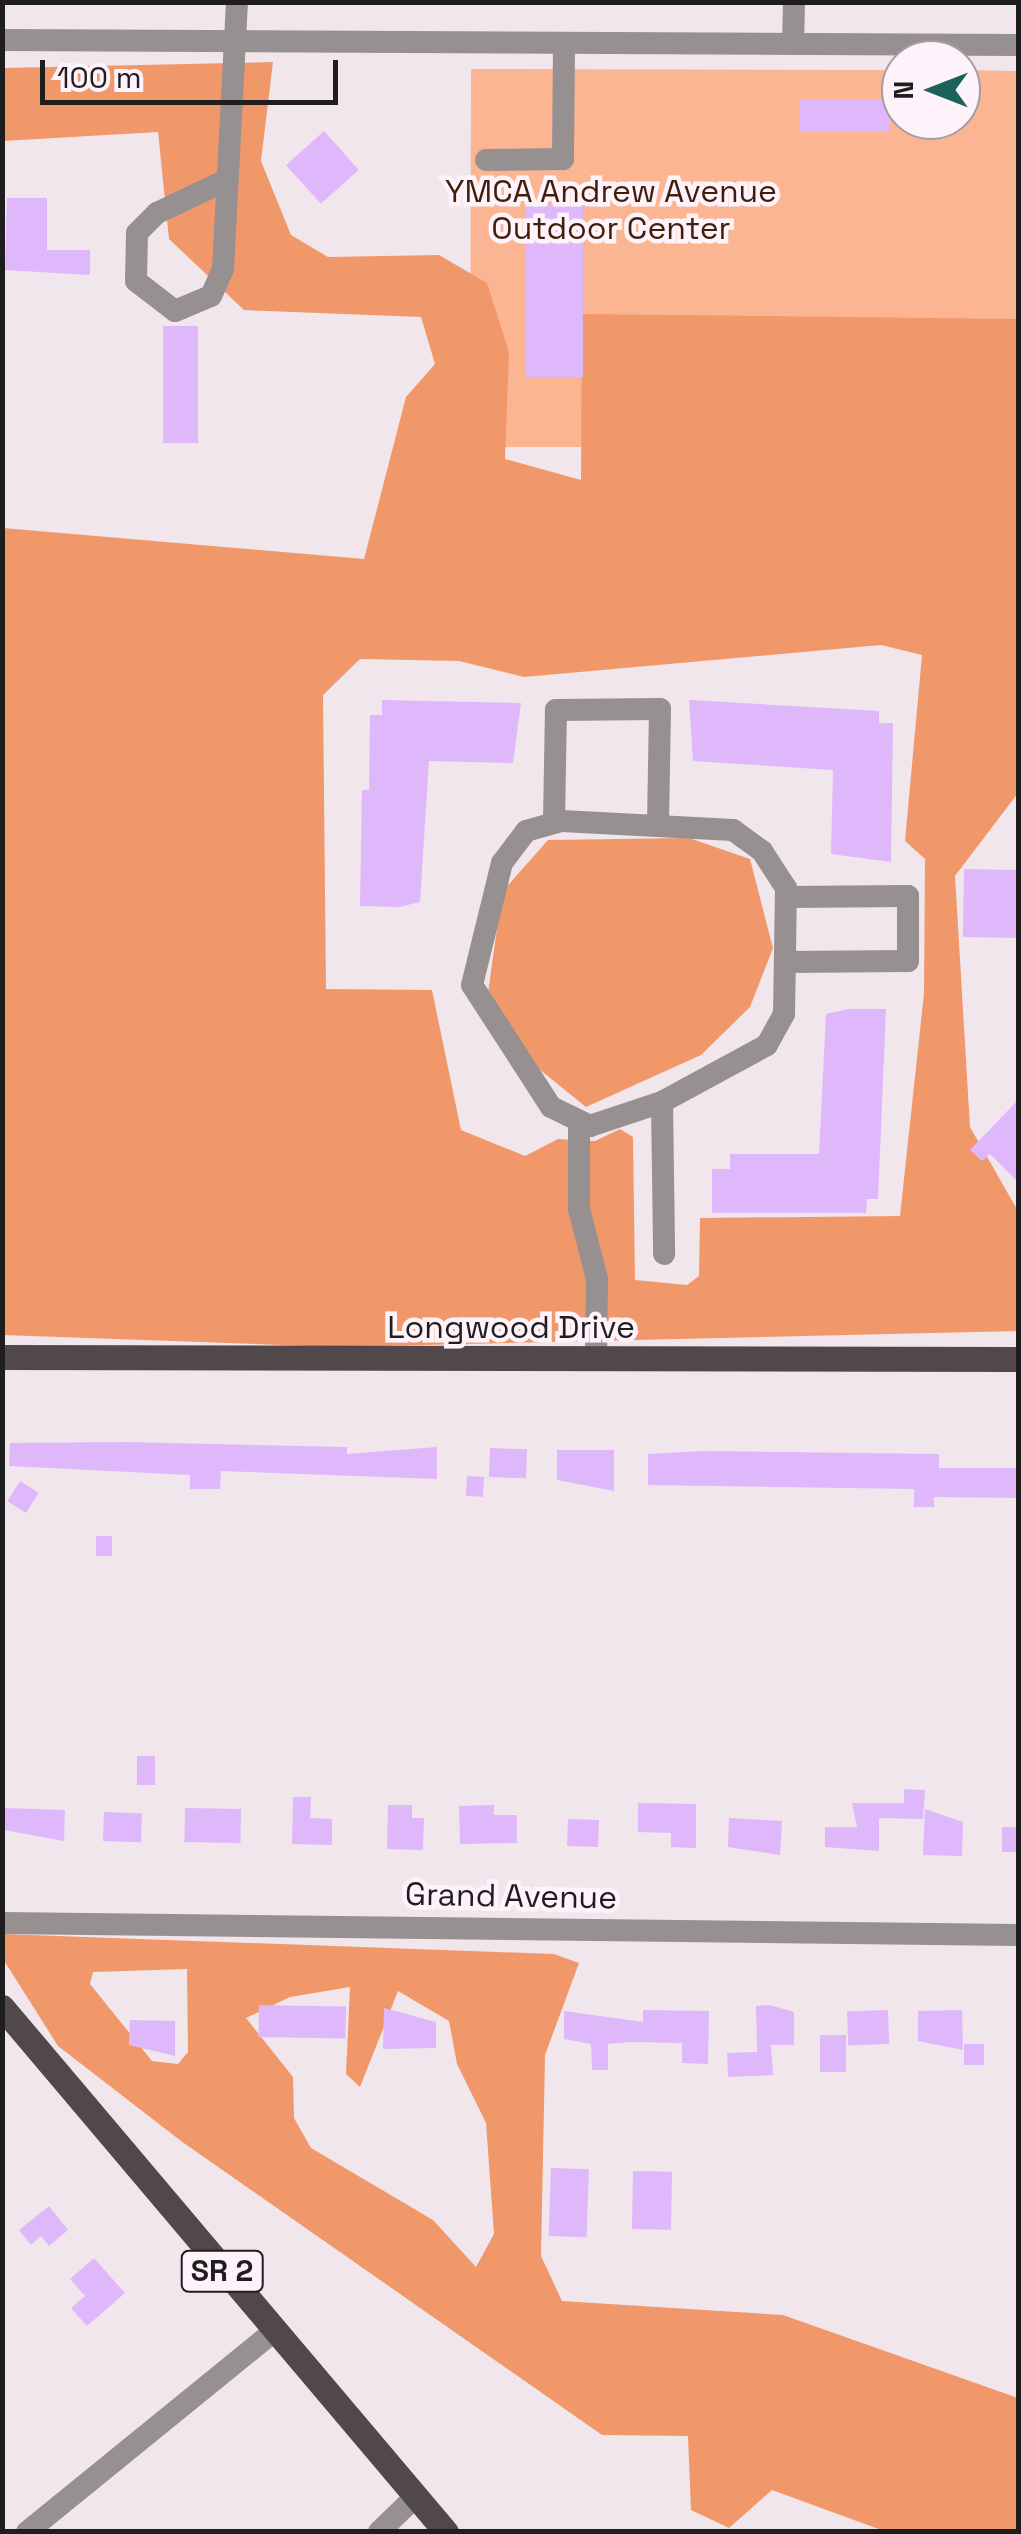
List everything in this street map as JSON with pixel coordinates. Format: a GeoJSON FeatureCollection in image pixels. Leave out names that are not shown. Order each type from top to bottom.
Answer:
{"type":"FeatureCollection","features":[{"type":"Feature","properties":{"kind":"main road","name":"Longwood Drive"},"geometry":{"type":"LineString","coordinates":[[2,1357],[1018,1359]]}},
{"type":"Feature","properties":{"kind":"main road","name":"SR 2"},"geometry":{"type":"LineString","coordinates":[[2,2007],[272,2333],[446,2532]]}},
{"type":"Feature","properties":{"kind":"street"},"geometry":{"type":"LineString","coordinates":[[222,182],[157,213],[137,233],[136,281],[175,311],[211,296],[223,269],[222,182],[237,41],[237,2]]}},
{"type":"Feature","properties":{"kind":"street"},"geometry":{"type":"LineString","coordinates":[[793,44],[794,2]]}},
{"type":"Feature","properties":{"kind":"street"},"geometry":{"type":"LineString","coordinates":[[2,40],[1018,45]]}},
{"type":"Feature","properties":{"kind":"street"},"geometry":{"type":"LineString","coordinates":[[486,160],[563,159],[564,44]]}},
{"type":"Feature","properties":{"kind":"street"},"geometry":{"type":"LineString","coordinates":[[554,822],[556,710],[660,709],[658,821]]}},
{"type":"Feature","properties":{"kind":"street"},"geometry":{"type":"LineString","coordinates":[[658,821],[750,838],[786,897],[784,1014],[767,1045],[662,1102],[579,1124],[551,1108],[472,985],[502,863],[526,831],[554,822],[658,821]]}},
{"type":"Feature","properties":{"kind":"street"},"geometry":{"type":"LineString","coordinates":[[786,897],[908,896],[908,961],[786,962]]}},
{"type":"Feature","properties":{"kind":"street"},"geometry":{"type":"LineString","coordinates":[[662,1102],[664,1254]]}},
{"type":"Feature","properties":{"kind":"street"},"geometry":{"type":"LineString","coordinates":[[579,1124],[579,1209],[597,1280],[596,1360]]}},
{"type":"Feature","properties":{"kind":"street","name":"Grand Avenue"},"geometry":{"type":"LineString","coordinates":[[2,1923],[1018,1935]]}},
{"type":"Feature","properties":{"kind":"street"},"geometry":{"type":"LineString","coordinates":[[27,2532],[272,2333]]}},
{"type":"Feature","properties":{"kind":"street"},"geometry":{"type":"LineString","coordinates":[[379,2532],[415,2497]]}},
{"type":"Feature","properties":{"kind":"green space","name":"YMCA Andrew Avenue Outdoor Center"},"geometry":{"type":"Polygon","coordinates":[[[471,69],[881,70],[881,140],[981,140],[981,70],[1018,71],[1018,342],[664,447],[470,447],[471,69]]]}},
{"type":"Feature","properties":{"kind":"shaded area"},"geometry":{"type":"Polygon","coordinates":[[[273,62],[261,161],[291,235],[328,257],[439,255],[487,283],[509,352],[505,459],[581,480],[582,314],[1018,319],[1018,793],[955,876],[970,1127],[1018,1211],[1018,1331],[336,1347],[3,1335],[3,528],[364,559],[406,397],[435,364],[421,317],[244,310],[169,239],[158,132],[3,141],[3,68],[273,62]],[[881,645],[524,677],[459,661],[360,659],[323,695],[326,989],[432,990],[461,1130],[525,1156],[558,1139],[595,1141],[620,1129],[633,1137],[635,1280],[687,1285],[699,1276],[700,1218],[900,1216],[924,993],[925,859],[905,841],[922,655],[881,645]]]}},
{"type":"Feature","properties":{"kind":"shaded area"},"geometry":{"type":"Polygon","coordinates":[[[689,838],[750,859],[773,948],[750,1007],[701,1055],[586,1107],[539,1069],[488,993],[502,892],[548,840],[689,838]]]}},
{"type":"Feature","properties":{"kind":"shaded area"},"geometry":{"type":"Polygon","coordinates":[[[3,1934],[554,1954],[579,1963],[545,2055],[541,2256],[562,2301],[783,2315],[1018,2398],[1018,2531],[884,2531],[772,2490],[729,2528],[691,2510],[688,2436],[602,2435],[181,2141],[58,2046],[3,1959],[3,1934]],[[187,1969],[93,1972],[90,1984],[152,2061],[178,2064],[188,2052],[187,1969]],[[350,1987],[290,1997],[246,2018],[293,2077],[294,2118],[311,2148],[433,2220],[476,2267],[494,2234],[486,2123],[457,2064],[449,2021],[398,1991],[360,2087],[346,2074],[350,1987]]]}},
{"type":"Feature","properties":{"kind":"building"},"geometry":{"type":"Polygon","coordinates":[[[800,99],[881,99],[881,132],[800,132],[800,99]]]}},
{"type":"Feature","properties":{"kind":"building"},"geometry":{"type":"Polygon","coordinates":[[[324,131],[359,170],[321,204],[286,165],[324,131]]]}},
{"type":"Feature","properties":{"kind":"building"},"geometry":{"type":"Polygon","coordinates":[[[7,198],[47,198],[47,250],[90,250],[90,275],[5,270],[7,198]]]}},
{"type":"Feature","properties":{"kind":"building"},"geometry":{"type":"Polygon","coordinates":[[[526,205],[583,205],[583,377],[526,377],[526,205]]]}},
{"type":"Feature","properties":{"kind":"building"},"geometry":{"type":"Polygon","coordinates":[[[163,326],[198,326],[198,443],[163,443],[163,326]]]}},
{"type":"Feature","properties":{"kind":"building"},"geometry":{"type":"Polygon","coordinates":[[[382,700],[521,703],[513,763],[429,761],[420,902],[399,907],[360,906],[362,790],[369,790],[370,715],[382,715],[382,700]]]}},
{"type":"Feature","properties":{"kind":"building"},"geometry":{"type":"Polygon","coordinates":[[[689,700],[879,711],[879,723],[893,723],[891,862],[831,854],[833,770],[693,761],[689,700]]]}},
{"type":"Feature","properties":{"kind":"building"},"geometry":{"type":"Polygon","coordinates":[[[964,869],[1018,870],[1017,938],[963,937],[964,869]]]}},
{"type":"Feature","properties":{"kind":"building"},"geometry":{"type":"Polygon","coordinates":[[[848,1009],[886,1009],[878,1199],[867,1199],[866,1213],[712,1213],[712,1169],[730,1169],[730,1154],[819,1154],[826,1014],[848,1009]]]}},
{"type":"Feature","properties":{"kind":"building"},"geometry":{"type":"Polygon","coordinates":[[[1018,1100],[1018,1182],[990,1154],[982,1161],[970,1150],[1018,1100]]]}},
{"type":"Feature","properties":{"kind":"building"},"geometry":{"type":"Polygon","coordinates":[[[10,1443],[347,1447],[347,1454],[437,1447],[437,1479],[221,1471],[220,1489],[190,1489],[190,1475],[9,1466],[10,1443]]]}},
{"type":"Feature","properties":{"kind":"building"},"geometry":{"type":"Polygon","coordinates":[[[490,1448],[527,1449],[526,1478],[489,1477],[490,1448]]]}},
{"type":"Feature","properties":{"kind":"building"},"geometry":{"type":"Polygon","coordinates":[[[557,1450],[614,1450],[614,1491],[557,1480],[557,1450]]]}},
{"type":"Feature","properties":{"kind":"building"},"geometry":{"type":"Polygon","coordinates":[[[648,1454],[939,1454],[939,1468],[1018,1468],[1018,1498],[934,1497],[934,1507],[914,1507],[914,1489],[648,1485],[648,1454]]]}},
{"type":"Feature","properties":{"kind":"building"},"geometry":{"type":"Polygon","coordinates":[[[467,1476],[484,1477],[483,1497],[466,1496],[467,1476]]]}},
{"type":"Feature","properties":{"kind":"building"},"geometry":{"type":"Polygon","coordinates":[[[20,1481],[39,1493],[26,1513],[7,1501],[20,1481]]]}},
{"type":"Feature","properties":{"kind":"building"},"geometry":{"type":"Polygon","coordinates":[[[96,1536],[112,1536],[112,1556],[96,1556],[96,1536]]]}},
{"type":"Feature","properties":{"kind":"building"},"geometry":{"type":"Polygon","coordinates":[[[137,1756],[155,1756],[155,1785],[137,1785],[137,1756]]]}},
{"type":"Feature","properties":{"kind":"building"},"geometry":{"type":"Polygon","coordinates":[[[904,1789],[925,1790],[923,1819],[879,1818],[879,1851],[825,1847],[825,1827],[857,1827],[852,1803],[904,1803],[904,1789]]]}},
{"type":"Feature","properties":{"kind":"building"},"geometry":{"type":"Polygon","coordinates":[[[293,1797],[311,1797],[310,1818],[332,1819],[332,1845],[292,1844],[293,1797]]]}},
{"type":"Feature","properties":{"kind":"building"},"geometry":{"type":"Polygon","coordinates":[[[638,1803],[696,1804],[696,1848],[671,1847],[671,1833],[638,1832],[638,1803]]]}},
{"type":"Feature","properties":{"kind":"building"},"geometry":{"type":"Polygon","coordinates":[[[388,1805],[412,1805],[412,1818],[424,1818],[423,1850],[387,1849],[388,1805]]]}},
{"type":"Feature","properties":{"kind":"building"},"geometry":{"type":"Polygon","coordinates":[[[494,1805],[494,1815],[517,1815],[517,1843],[460,1844],[459,1806],[494,1805]]]}},
{"type":"Feature","properties":{"kind":"building"},"geometry":{"type":"Polygon","coordinates":[[[4,1808],[65,1810],[64,1841],[4,1830],[4,1808]]]}},
{"type":"Feature","properties":{"kind":"building"},"geometry":{"type":"Polygon","coordinates":[[[185,1808],[241,1809],[240,1843],[184,1842],[185,1808]]]}},
{"type":"Feature","properties":{"kind":"building"},"geometry":{"type":"Polygon","coordinates":[[[925,1809],[963,1822],[962,1856],[923,1855],[925,1809]]]}},
{"type":"Feature","properties":{"kind":"building"},"geometry":{"type":"Polygon","coordinates":[[[104,1812],[142,1813],[141,1842],[103,1841],[104,1812]]]}},
{"type":"Feature","properties":{"kind":"building"},"geometry":{"type":"Polygon","coordinates":[[[729,1818],[782,1821],[780,1855],[728,1847],[729,1818]]]}},
{"type":"Feature","properties":{"kind":"building"},"geometry":{"type":"Polygon","coordinates":[[[568,1819],[599,1820],[598,1847],[567,1846],[568,1819]]]}},
{"type":"Feature","properties":{"kind":"building"},"geometry":{"type":"Polygon","coordinates":[[[1002,1827],[1018,1827],[1018,1852],[1002,1852],[1002,1827]]]}},
{"type":"Feature","properties":{"kind":"building"},"geometry":{"type":"Polygon","coordinates":[[[259,2005],[346,2007],[345,2039],[258,2037],[259,2005]]]}},
{"type":"Feature","properties":{"kind":"building"},"geometry":{"type":"Polygon","coordinates":[[[770,2005],[794,2012],[794,2045],[771,2045],[773,2075],[728,2077],[727,2053],[757,2052],[756,2006],[770,2005]]]}},
{"type":"Feature","properties":{"kind":"building"},"geometry":{"type":"Polygon","coordinates":[[[384,2008],[436,2022],[436,2048],[383,2049],[384,2008]]]}},
{"type":"Feature","properties":{"kind":"building"},"geometry":{"type":"Polygon","coordinates":[[[643,2010],[709,2011],[708,2064],[682,2063],[682,2043],[630,2042],[608,2044],[608,2070],[592,2070],[591,2044],[564,2039],[564,2011],[643,2022],[643,2010]]]}},
{"type":"Feature","properties":{"kind":"building"},"geometry":{"type":"Polygon","coordinates":[[[888,2010],[889,2044],[848,2045],[847,2011],[888,2010]]]}},
{"type":"Feature","properties":{"kind":"building"},"geometry":{"type":"Polygon","coordinates":[[[962,2010],[963,2050],[918,2041],[918,2011],[962,2010]]]}},
{"type":"Feature","properties":{"kind":"building"},"geometry":{"type":"Polygon","coordinates":[[[130,2020],[175,2021],[175,2056],[129,2045],[130,2020]]]}},
{"type":"Feature","properties":{"kind":"building"},"geometry":{"type":"Polygon","coordinates":[[[820,2035],[846,2035],[846,2072],[820,2072],[820,2035]]]}},
{"type":"Feature","properties":{"kind":"building"},"geometry":{"type":"Polygon","coordinates":[[[964,2044],[984,2044],[984,2065],[964,2065],[964,2044]]]}},
{"type":"Feature","properties":{"kind":"building"},"geometry":{"type":"Polygon","coordinates":[[[551,2168],[589,2169],[587,2237],[549,2236],[551,2168]]]}},
{"type":"Feature","properties":{"kind":"building"},"geometry":{"type":"Polygon","coordinates":[[[633,2171],[672,2172],[671,2230],[632,2229],[633,2171]]]}},
{"type":"Feature","properties":{"kind":"building"},"geometry":{"type":"Polygon","coordinates":[[[49,2206],[68,2230],[49,2246],[41,2236],[31,2245],[19,2230],[49,2206]]]}},
{"type":"Feature","properties":{"kind":"building"},"geometry":{"type":"Polygon","coordinates":[[[94,2258],[125,2293],[87,2326],[71,2308],[85,2296],[70,2279],[94,2258]]]}}]}
